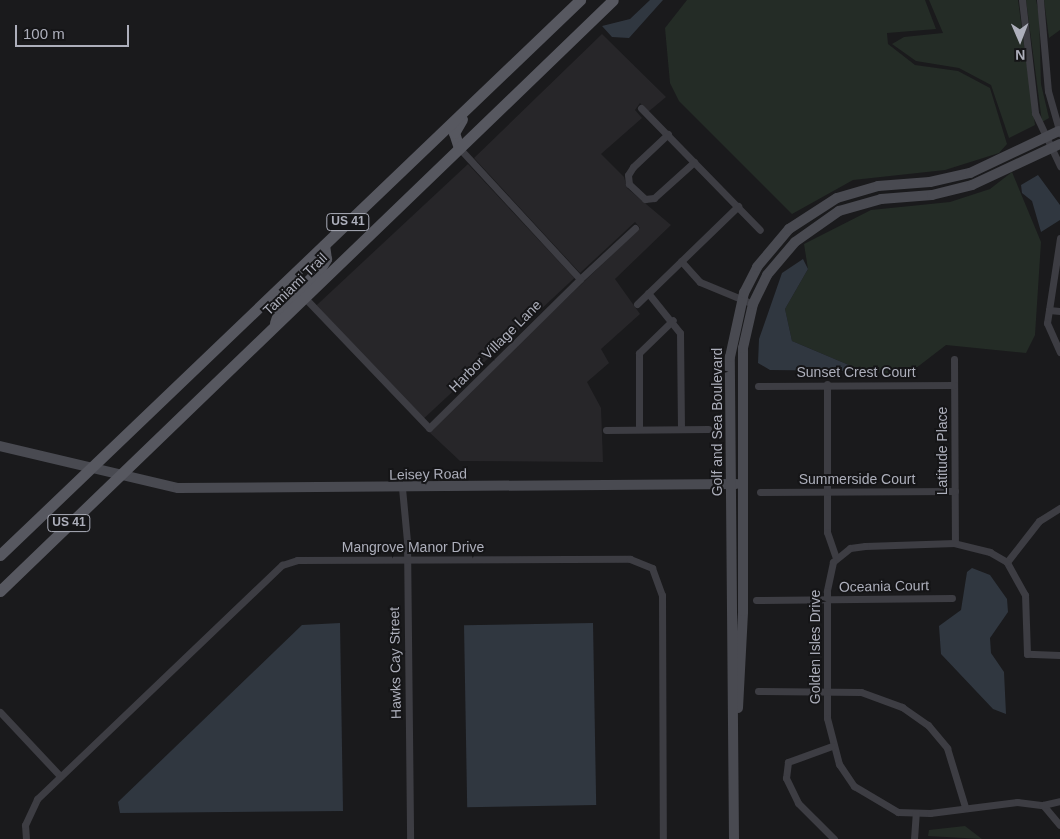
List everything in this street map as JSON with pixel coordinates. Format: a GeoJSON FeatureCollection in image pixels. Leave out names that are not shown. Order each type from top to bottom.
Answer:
{"type":"FeatureCollection","features":[{"type":"Feature","properties":{"kind":"main road","name":"Tamiami Trail"},"geometry":{"type":"LineString","coordinates":[[0,555],[580,0]]}},
{"type":"Feature","properties":{"kind":"main road","name":"Tamiami Trail"},"geometry":{"type":"LineString","coordinates":[[0,591],[116,475],[613,0]]}},
{"type":"Feature","properties":{"kind":"main road"},"geometry":{"type":"LineString","coordinates":[[459,148],[454,133],[467,109]]}},
{"type":"Feature","properties":{"kind":"main road"},"geometry":{"type":"LineString","coordinates":[[275,324],[280,308],[320,269],[326,258],[324,245]]}},
{"type":"Feature","properties":{"kind":"street"},"geometry":{"type":"LineString","coordinates":[[1022,0],[1031,90],[1044,138],[1060,166]]}},
{"type":"Feature","properties":{"kind":"street"},"geometry":{"type":"LineString","coordinates":[[1040,0],[1048,92],[1059,132]]}},
{"type":"Feature","properties":{"kind":"street"},"geometry":{"type":"LineString","coordinates":[[641,108],[760,230]]}},
{"type":"Feature","properties":{"kind":"street","name":"Golf and Sea Boulevard"},"geometry":{"type":"LineString","coordinates":[[734,839],[730,357],[742,299],[772,247],[811,212],[837,198],[878,186],[930,182],[970,173],[1059,132]]}},
{"type":"Feature","properties":{"kind":"street"},"geometry":{"type":"LineString","coordinates":[[668,134],[633,167],[628,175],[629,184],[645,199],[654,198],[694,162]]}},
{"type":"Feature","properties":{"kind":"street","name":"Golf and Sea Boulevard"},"geometry":{"type":"LineString","coordinates":[[733,743],[742,643],[743,348],[753,304],[768,275],[795,242],[839,211],[881,199],[932,195],[972,185],[1060,144]]}},
{"type":"Feature","properties":{"kind":"street"},"geometry":{"type":"LineString","coordinates":[[459,148],[580,279],[634,228]]}},
{"type":"Feature","properties":{"kind":"street"},"geometry":{"type":"LineString","coordinates":[[637,304],[738,206]]}},
{"type":"Feature","properties":{"kind":"street"},"geometry":{"type":"LineString","coordinates":[[1060,238],[1047,332],[1060,352]]}},
{"type":"Feature","properties":{"kind":"street"},"geometry":{"type":"LineString","coordinates":[[681,261],[700,282],[753,304]]}},
{"type":"Feature","properties":{"kind":"street","name":"Harbor Village Lane"},"geometry":{"type":"LineString","coordinates":[[304,297],[429,428],[580,279]]}},
{"type":"Feature","properties":{"kind":"street"},"geometry":{"type":"LineString","coordinates":[[648,293],[673,320],[680,333],[681,429]]}},
{"type":"Feature","properties":{"kind":"street"},"geometry":{"type":"LineString","coordinates":[[1050,310],[1060,311]]}},
{"type":"Feature","properties":{"kind":"street"},"geometry":{"type":"LineString","coordinates":[[639,430],[639,353],[673,320]]}},
{"type":"Feature","properties":{"kind":"street","name":"Latitude Place"},"geometry":{"type":"LineString","coordinates":[[954,359],[955,543]]}},
{"type":"Feature","properties":{"kind":"street"},"geometry":{"type":"LineString","coordinates":[[827,384],[828,544],[836,558],[850,548],[865,546],[955,543],[1007,562],[1025,595],[1027,654],[1060,655]]}},
{"type":"Feature","properties":{"kind":"street","name":"Sunset Crest Court"},"geometry":{"type":"LineString","coordinates":[[758,386],[827,384],[954,385]]}},
{"type":"Feature","properties":{"kind":"street"},"geometry":{"type":"LineString","coordinates":[[606,430],[708,429]]}},
{"type":"Feature","properties":{"kind":"street","name":"Leisey Road"},"geometry":{"type":"LineString","coordinates":[[0,446],[88,469],[178,488],[402,488],[742,484]]}},
{"type":"Feature","properties":{"kind":"street","name":"Hawks Cay Street"},"geometry":{"type":"LineString","coordinates":[[402,488],[407,560],[410,839]]}},
{"type":"Feature","properties":{"kind":"street","name":"Summerside Court"},"geometry":{"type":"LineString","coordinates":[[760,492],[955,491]]}},
{"type":"Feature","properties":{"kind":"street"},"geometry":{"type":"LineString","coordinates":[[1007,562],[1039,521],[1060,508]]}},
{"type":"Feature","properties":{"kind":"street","name":"Golden Isles Drive"},"geometry":{"type":"LineString","coordinates":[[836,558],[828,574],[827,691],[832,746],[854,786],[879,804],[916,813],[992,802],[1043,805],[1060,802]]}},
{"type":"Feature","properties":{"kind":"street","name":"Mangrove Manor Drive"},"geometry":{"type":"LineString","coordinates":[[26,839],[29,812],[60,776],[282,565],[297,560],[630,559],[652,568],[662,595],[662,839]]}},
{"type":"Feature","properties":{"kind":"street","name":"Oceania Court"},"geometry":{"type":"LineString","coordinates":[[756,600],[952,598]]}},
{"type":"Feature","properties":{"kind":"street"},"geometry":{"type":"LineString","coordinates":[[758,691],[827,691],[875,696],[915,714],[946,748],[960,779],[965,806]]}},
{"type":"Feature","properties":{"kind":"street"},"geometry":{"type":"LineString","coordinates":[[0,712],[60,776]]}},
{"type":"Feature","properties":{"kind":"street"},"geometry":{"type":"LineString","coordinates":[[832,746],[788,762],[786,778],[798,803],[834,839]]}},
{"type":"Feature","properties":{"kind":"street"},"geometry":{"type":"LineString","coordinates":[[1043,805],[1060,825]]}},
{"type":"Feature","properties":{"kind":"street"},"geometry":{"type":"LineString","coordinates":[[914,839],[916,813]]}},
{"type":"Feature","properties":{"kind":"shaded area"},"geometry":{"type":"Polygon","coordinates":[[[650,0],[663,0],[629,38],[612,37],[602,26],[630,19],[650,0]]]}},
{"type":"Feature","properties":{"kind":"shaded area"},"geometry":{"type":"Polygon","coordinates":[[[687,0],[925,0],[936,29],[887,33],[888,44],[915,65],[958,71],[990,88],[1007,144],[999,153],[945,170],[853,180],[792,214],[679,101],[670,83],[665,28],[687,0]]]}},
{"type":"Feature","properties":{"kind":"shaded area"},"geometry":{"type":"Polygon","coordinates":[[[929,0],[1018,0],[1035,125],[1009,138],[991,85],[959,68],[916,61],[892,44],[904,37],[943,33],[929,0]]]}},
{"type":"Feature","properties":{"kind":"shaded area"},"geometry":{"type":"Polygon","coordinates":[[[1026,0],[1036,0],[1039,14],[1041,84],[1049,118],[1042,122],[1026,0]]]}},
{"type":"Feature","properties":{"kind":"shaded area"},"geometry":{"type":"Polygon","coordinates":[[[1044,0],[1060,0],[1060,30],[1049,38],[1044,0]]]}},
{"type":"Feature","properties":{"kind":"shaded area"},"geometry":{"type":"Polygon","coordinates":[[[602,34],[666,97],[648,112],[640,103],[635,110],[642,118],[601,154],[624,177],[627,188],[671,225],[615,279],[640,314],[601,349],[609,363],[587,382],[601,408],[603,462],[460,461],[428,431],[640,228],[635,222],[580,273],[474,158],[602,34]]]}},
{"type":"Feature","properties":{"kind":"shaded area"},"geometry":{"type":"Polygon","coordinates":[[[468,164],[574,278],[423,419],[317,305],[468,164]]]}},
{"type":"Feature","properties":{"kind":"shaded area"},"geometry":{"type":"Polygon","coordinates":[[[1012,172],[1041,242],[1035,335],[1026,353],[946,345],[907,375],[863,371],[792,341],[785,309],[808,269],[804,244],[871,210],[950,202],[990,189],[1012,172]]]}},
{"type":"Feature","properties":{"kind":"shaded area"},"geometry":{"type":"Polygon","coordinates":[[[1038,175],[1060,205],[1060,220],[1041,232],[1032,201],[1022,193],[1021,185],[1038,175]]]}},
{"type":"Feature","properties":{"kind":"shaded area"},"geometry":{"type":"Polygon","coordinates":[[[803,259],[808,269],[785,309],[792,341],[863,371],[770,370],[758,363],[759,339],[782,273],[803,259]]]}},
{"type":"Feature","properties":{"kind":"shaded area"},"geometry":{"type":"Polygon","coordinates":[[[972,568],[990,575],[1007,599],[1008,612],[990,638],[991,653],[1004,672],[1006,714],[993,709],[941,654],[939,626],[961,610],[967,572],[972,568]]]}},
{"type":"Feature","properties":{"kind":"shaded area"},"geometry":{"type":"Polygon","coordinates":[[[340,623],[343,811],[120,813],[118,802],[302,625],[340,623]]]}},
{"type":"Feature","properties":{"kind":"shaded area"},"geometry":{"type":"Polygon","coordinates":[[[593,623],[596,805],[467,807],[464,625],[593,623]]]}},
{"type":"Feature","properties":{"kind":"shaded area"},"geometry":{"type":"Polygon","coordinates":[[[965,826],[982,839],[928,836],[929,830],[965,826]]]}}]}
